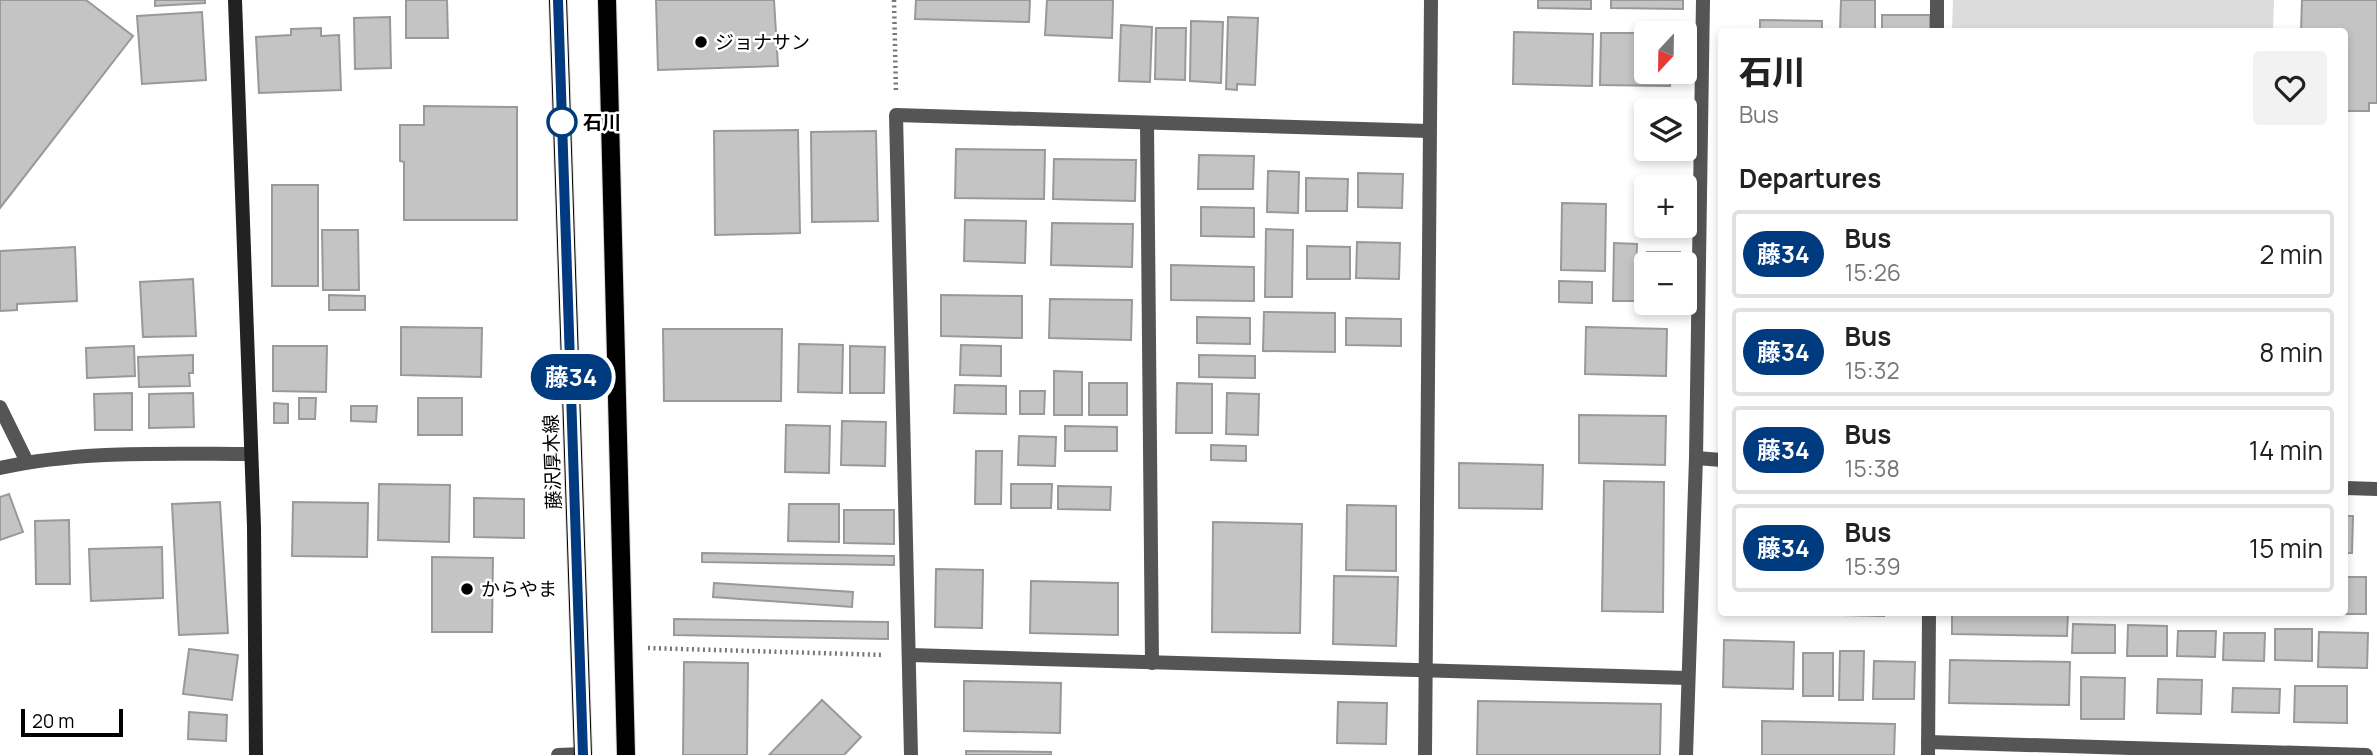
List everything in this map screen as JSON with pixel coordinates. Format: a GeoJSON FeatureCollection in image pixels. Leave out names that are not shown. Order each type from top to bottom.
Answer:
{"type":"FeatureCollection","features":[{"type":"Feature","properties":{"kind":"main road","name":"藤沢厚木線"},"geometry":{"type":"LineString","coordinates":[[558,0],[583,754]]}},
{"type":"Feature","properties":{"kind":"main road"},"geometry":{"type":"LineString","coordinates":[[607,0],[626,755]]}},
{"type":"Feature","properties":{"kind":"street"},"geometry":{"type":"LineString","coordinates":[[235,0],[254,527],[256,755]]}},
{"type":"Feature","properties":{"kind":"street"},"geometry":{"type":"LineString","coordinates":[[1425,755],[1431,0]]}},
{"type":"Feature","properties":{"kind":"street"},"geometry":{"type":"LineString","coordinates":[[1686,755],[1696,458],[1703,0]]}},
{"type":"Feature","properties":{"kind":"street"},"geometry":{"type":"LineString","coordinates":[[1937,0],[1937,28]]}},
{"type":"Feature","properties":{"kind":"street"},"geometry":{"type":"LineString","coordinates":[[911,755],[896,115],[1429,131]]}},
{"type":"Feature","properties":{"kind":"street"},"geometry":{"type":"LineString","coordinates":[[1147,124],[1152,663]]}},
{"type":"Feature","properties":{"kind":"street"},"geometry":{"type":"LineString","coordinates":[[0,407],[27,462]]}},
{"type":"Feature","properties":{"kind":"street"},"geometry":{"type":"LineString","coordinates":[[0,468],[27,462],[135,454],[251,454]]}},
{"type":"Feature","properties":{"kind":"street"},"geometry":{"type":"LineString","coordinates":[[1696,458],[1718,460]]}},
{"type":"Feature","properties":{"kind":"street"},"geometry":{"type":"LineString","coordinates":[[2348,488],[2377,489]]}},
{"type":"Feature","properties":{"kind":"street"},"geometry":{"type":"LineString","coordinates":[[1929,616],[1928,749],[2366,755]]}},
{"type":"Feature","properties":{"kind":"street"},"geometry":{"type":"LineString","coordinates":[[910,655],[1687,678]]}},
{"type":"Feature","properties":{"kind":"street"},"geometry":{"type":"LineString","coordinates":[[558,755],[583,754]]}},
{"type":"Feature","properties":{"kind":"path"},"geometry":{"type":"LineString","coordinates":[[894,0],[896,115]]}},
{"type":"Feature","properties":{"kind":"path"},"geometry":{"type":"LineString","coordinates":[[623,647],[910,655]]}},
{"type":"Feature","properties":{"kind":"shaded area"},"geometry":{"type":"Polygon","coordinates":[[[1953,0],[2274,0],[2273,28],[1952,28],[1953,0]]]}},
{"type":"Feature","properties":{"kind":"building"},"geometry":{"type":"Polygon","coordinates":[[[0,0],[86,0],[133,36],[0,208],[0,0]]]}},
{"type":"Feature","properties":{"kind":"building"},"geometry":{"type":"Polygon","coordinates":[[[155,0],[205,0],[205,3],[155,6],[155,0]]]}},
{"type":"Feature","properties":{"kind":"building"},"geometry":{"type":"Polygon","coordinates":[[[406,0],[447,0],[448,38],[406,38],[406,0]]]}},
{"type":"Feature","properties":{"kind":"building"},"geometry":{"type":"Polygon","coordinates":[[[656,0],[774,0],[778,66],[658,70],[656,0]]]}},
{"type":"Feature","properties":{"kind":"building"},"geometry":{"type":"Polygon","coordinates":[[[916,0],[1030,0],[1029,22],[915,19],[916,0]]]}},
{"type":"Feature","properties":{"kind":"building"},"geometry":{"type":"Polygon","coordinates":[[[1047,0],[1113,0],[1112,38],[1045,35],[1047,0]]]}},
{"type":"Feature","properties":{"kind":"building"},"geometry":{"type":"Polygon","coordinates":[[[1538,0],[1591,0],[1591,9],[1538,8],[1538,0]]]}},
{"type":"Feature","properties":{"kind":"building"},"geometry":{"type":"Polygon","coordinates":[[[1611,0],[1683,0],[1683,9],[1611,8],[1611,0]]]}},
{"type":"Feature","properties":{"kind":"building"},"geometry":{"type":"Polygon","coordinates":[[[1841,0],[1875,0],[1875,28],[1840,28],[1841,0]]]}},
{"type":"Feature","properties":{"kind":"building"},"geometry":{"type":"Polygon","coordinates":[[[2302,0],[2377,0],[2377,103],[2369,103],[2369,111],[2348,111],[2348,28],[2301,28],[2302,0]]]}},
{"type":"Feature","properties":{"kind":"building"},"geometry":{"type":"Polygon","coordinates":[[[202,12],[206,80],[142,84],[137,16],[202,12]]]}},
{"type":"Feature","properties":{"kind":"building"},"geometry":{"type":"Polygon","coordinates":[[[1882,15],[1930,15],[1930,28],[1882,28],[1882,15]]]}},
{"type":"Feature","properties":{"kind":"building"},"geometry":{"type":"Polygon","coordinates":[[[390,17],[391,68],[355,69],[354,18],[390,17]]]}},
{"type":"Feature","properties":{"kind":"building"},"geometry":{"type":"Polygon","coordinates":[[[1228,17],[1258,18],[1255,85],[1237,84],[1237,90],[1226,89],[1228,17]]]}},
{"type":"Feature","properties":{"kind":"building"},"geometry":{"type":"Polygon","coordinates":[[[1760,20],[1822,21],[1822,28],[1760,28],[1760,20]]]}},
{"type":"Feature","properties":{"kind":"building"},"geometry":{"type":"Polygon","coordinates":[[[1191,21],[1223,22],[1221,83],[1190,81],[1191,21]]]}},
{"type":"Feature","properties":{"kind":"building"},"geometry":{"type":"Polygon","coordinates":[[[1121,25],[1152,27],[1150,82],[1119,81],[1121,25]]]}},
{"type":"Feature","properties":{"kind":"building"},"geometry":{"type":"Polygon","coordinates":[[[321,28],[321,36],[339,35],[341,90],[259,93],[256,37],[291,35],[291,29],[321,28]]]}},
{"type":"Feature","properties":{"kind":"building"},"geometry":{"type":"Polygon","coordinates":[[[1156,28],[1186,28],[1185,80],[1155,79],[1156,28]]]}},
{"type":"Feature","properties":{"kind":"building"},"geometry":{"type":"Polygon","coordinates":[[[1514,32],[1593,34],[1592,86],[1513,84],[1514,32]]]}},
{"type":"Feature","properties":{"kind":"building"},"geometry":{"type":"Polygon","coordinates":[[[1601,33],[1634,33],[1634,84],[1670,84],[1670,86],[1600,85],[1601,33]]]}},
{"type":"Feature","properties":{"kind":"building"},"geometry":{"type":"Polygon","coordinates":[[[424,106],[517,107],[517,220],[404,220],[404,162],[400,161],[400,125],[424,125],[424,106]]]}},
{"type":"Feature","properties":{"kind":"building"},"geometry":{"type":"Polygon","coordinates":[[[798,130],[800,233],[715,235],[714,131],[798,130]]]}},
{"type":"Feature","properties":{"kind":"building"},"geometry":{"type":"Polygon","coordinates":[[[876,131],[878,221],[812,222],[811,132],[876,131]]]}},
{"type":"Feature","properties":{"kind":"building"},"geometry":{"type":"Polygon","coordinates":[[[956,149],[1045,150],[1044,199],[955,198],[956,149]]]}},
{"type":"Feature","properties":{"kind":"building"},"geometry":{"type":"Polygon","coordinates":[[[1199,155],[1254,156],[1253,189],[1198,189],[1199,155]]]}},
{"type":"Feature","properties":{"kind":"building"},"geometry":{"type":"Polygon","coordinates":[[[1054,159],[1136,160],[1135,201],[1053,199],[1054,159]]]}},
{"type":"Feature","properties":{"kind":"building"},"geometry":{"type":"Polygon","coordinates":[[[1268,171],[1299,172],[1298,213],[1267,212],[1268,171]]]}},
{"type":"Feature","properties":{"kind":"building"},"geometry":{"type":"Polygon","coordinates":[[[1358,173],[1403,174],[1402,208],[1358,207],[1358,173]]]}},
{"type":"Feature","properties":{"kind":"building"},"geometry":{"type":"Polygon","coordinates":[[[1306,178],[1348,179],[1347,211],[1306,211],[1306,178]]]}},
{"type":"Feature","properties":{"kind":"building"},"geometry":{"type":"Polygon","coordinates":[[[272,185],[318,185],[318,286],[272,286],[272,185]]]}},
{"type":"Feature","properties":{"kind":"building"},"geometry":{"type":"Polygon","coordinates":[[[1562,203],[1606,204],[1605,271],[1561,270],[1562,203]]]}},
{"type":"Feature","properties":{"kind":"building"},"geometry":{"type":"Polygon","coordinates":[[[1201,207],[1254,208],[1254,237],[1201,236],[1201,207]]]}},
{"type":"Feature","properties":{"kind":"building"},"geometry":{"type":"Polygon","coordinates":[[[965,220],[1026,221],[1025,263],[964,261],[965,220]]]}},
{"type":"Feature","properties":{"kind":"building"},"geometry":{"type":"Polygon","coordinates":[[[1052,223],[1133,224],[1132,267],[1051,265],[1052,223]]]}},
{"type":"Feature","properties":{"kind":"building"},"geometry":{"type":"Polygon","coordinates":[[[1266,229],[1293,230],[1292,297],[1265,297],[1266,229]]]}},
{"type":"Feature","properties":{"kind":"building"},"geometry":{"type":"Polygon","coordinates":[[[322,230],[358,230],[359,290],[323,290],[322,230]]]}},
{"type":"Feature","properties":{"kind":"building"},"geometry":{"type":"Polygon","coordinates":[[[1357,242],[1400,243],[1399,279],[1356,278],[1357,242]]]}},
{"type":"Feature","properties":{"kind":"building"},"geometry":{"type":"Polygon","coordinates":[[[1614,243],[1637,244],[1637,252],[1634,252],[1634,301],[1613,301],[1614,243]]]}},
{"type":"Feature","properties":{"kind":"building"},"geometry":{"type":"Polygon","coordinates":[[[1307,246],[1350,247],[1350,279],[1307,279],[1307,246]]]}},
{"type":"Feature","properties":{"kind":"building"},"geometry":{"type":"Polygon","coordinates":[[[75,247],[77,301],[17,304],[17,310],[0,311],[0,251],[75,247]]]}},
{"type":"Feature","properties":{"kind":"building"},"geometry":{"type":"Polygon","coordinates":[[[1171,265],[1254,267],[1254,301],[1171,300],[1171,265]]]}},
{"type":"Feature","properties":{"kind":"building"},"geometry":{"type":"Polygon","coordinates":[[[193,279],[196,336],[143,337],[140,282],[193,279]]]}},
{"type":"Feature","properties":{"kind":"building"},"geometry":{"type":"Polygon","coordinates":[[[1559,281],[1592,282],[1592,303],[1559,302],[1559,281]]]}},
{"type":"Feature","properties":{"kind":"building"},"geometry":{"type":"Polygon","coordinates":[[[329,295],[365,296],[365,310],[329,310],[329,295]]]}},
{"type":"Feature","properties":{"kind":"building"},"geometry":{"type":"Polygon","coordinates":[[[941,295],[1022,296],[1022,338],[941,336],[941,295]]]}},
{"type":"Feature","properties":{"kind":"building"},"geometry":{"type":"Polygon","coordinates":[[[1050,299],[1132,300],[1131,340],[1049,338],[1050,299]]]}},
{"type":"Feature","properties":{"kind":"building"},"geometry":{"type":"Polygon","coordinates":[[[1264,312],[1335,313],[1335,352],[1263,351],[1264,312]]]}},
{"type":"Feature","properties":{"kind":"building"},"geometry":{"type":"Polygon","coordinates":[[[1197,317],[1250,318],[1250,344],[1197,343],[1197,317]]]}},
{"type":"Feature","properties":{"kind":"building"},"geometry":{"type":"Polygon","coordinates":[[[1346,318],[1401,319],[1401,346],[1346,345],[1346,318]]]}},
{"type":"Feature","properties":{"kind":"building"},"geometry":{"type":"Polygon","coordinates":[[[401,327],[482,328],[481,377],[401,375],[401,327]]]}},
{"type":"Feature","properties":{"kind":"building"},"geometry":{"type":"Polygon","coordinates":[[[1586,327],[1667,329],[1666,376],[1585,374],[1586,327]]]}},
{"type":"Feature","properties":{"kind":"building"},"geometry":{"type":"Polygon","coordinates":[[[663,329],[782,329],[781,401],[664,401],[663,329]]]}},
{"type":"Feature","properties":{"kind":"building"},"geometry":{"type":"Polygon","coordinates":[[[799,344],[843,345],[842,393],[798,392],[799,344]]]}},
{"type":"Feature","properties":{"kind":"building"},"geometry":{"type":"Polygon","coordinates":[[[961,345],[1001,346],[1001,376],[960,375],[961,345]]]}},
{"type":"Feature","properties":{"kind":"building"},"geometry":{"type":"Polygon","coordinates":[[[134,346],[135,376],[87,378],[86,348],[134,346]]]}},
{"type":"Feature","properties":{"kind":"building"},"geometry":{"type":"Polygon","coordinates":[[[273,346],[327,346],[326,392],[273,391],[273,346]]]}},
{"type":"Feature","properties":{"kind":"building"},"geometry":{"type":"Polygon","coordinates":[[[850,346],[885,347],[884,393],[850,393],[850,346]]]}},
{"type":"Feature","properties":{"kind":"building"},"geometry":{"type":"Polygon","coordinates":[[[193,355],[193,373],[189,373],[190,386],[139,387],[138,357],[193,355]]]}},
{"type":"Feature","properties":{"kind":"building"},"geometry":{"type":"Polygon","coordinates":[[[1199,355],[1255,356],[1255,378],[1199,377],[1199,355]]]}},
{"type":"Feature","properties":{"kind":"building"},"geometry":{"type":"Polygon","coordinates":[[[1054,371],[1082,372],[1082,415],[1054,415],[1054,371]]]}},
{"type":"Feature","properties":{"kind":"building"},"geometry":{"type":"Polygon","coordinates":[[[1089,383],[1127,383],[1127,415],[1089,415],[1089,383]]]}},
{"type":"Feature","properties":{"kind":"building"},"geometry":{"type":"Polygon","coordinates":[[[1177,383],[1212,384],[1212,433],[1176,433],[1177,383]]]}},
{"type":"Feature","properties":{"kind":"building"},"geometry":{"type":"Polygon","coordinates":[[[955,385],[1006,386],[1006,414],[954,413],[955,385]]]}},
{"type":"Feature","properties":{"kind":"building"},"geometry":{"type":"Polygon","coordinates":[[[1020,391],[1045,391],[1044,414],[1020,414],[1020,391]]]}},
{"type":"Feature","properties":{"kind":"building"},"geometry":{"type":"Polygon","coordinates":[[[132,393],[132,430],[95,430],[94,394],[132,393]]]}},
{"type":"Feature","properties":{"kind":"building"},"geometry":{"type":"Polygon","coordinates":[[[193,393],[194,427],[149,428],[149,394],[193,393]]]}},
{"type":"Feature","properties":{"kind":"building"},"geometry":{"type":"Polygon","coordinates":[[[1227,393],[1259,394],[1258,435],[1226,434],[1227,393]]]}},
{"type":"Feature","properties":{"kind":"building"},"geometry":{"type":"Polygon","coordinates":[[[299,398],[316,398],[315,419],[299,419],[299,398]]]}},
{"type":"Feature","properties":{"kind":"building"},"geometry":{"type":"Polygon","coordinates":[[[418,398],[462,398],[462,435],[418,435],[418,398]]]}},
{"type":"Feature","properties":{"kind":"building"},"geometry":{"type":"Polygon","coordinates":[[[274,403],[288,404],[288,423],[274,423],[274,403]]]}},
{"type":"Feature","properties":{"kind":"building"},"geometry":{"type":"Polygon","coordinates":[[[351,406],[377,406],[376,422],[351,421],[351,406]]]}},
{"type":"Feature","properties":{"kind":"building"},"geometry":{"type":"Polygon","coordinates":[[[1579,415],[1666,416],[1665,465],[1579,463],[1579,415]]]}},
{"type":"Feature","properties":{"kind":"building"},"geometry":{"type":"Polygon","coordinates":[[[842,421],[886,422],[885,466],[841,465],[842,421]]]}},
{"type":"Feature","properties":{"kind":"building"},"geometry":{"type":"Polygon","coordinates":[[[786,425],[830,426],[829,473],[785,472],[786,425]]]}},
{"type":"Feature","properties":{"kind":"building"},"geometry":{"type":"Polygon","coordinates":[[[1065,426],[1117,427],[1117,451],[1065,451],[1065,426]]]}},
{"type":"Feature","properties":{"kind":"building"},"geometry":{"type":"Polygon","coordinates":[[[1019,436],[1056,437],[1055,466],[1018,465],[1019,436]]]}},
{"type":"Feature","properties":{"kind":"building"},"geometry":{"type":"Polygon","coordinates":[[[1211,445],[1246,446],[1246,461],[1211,460],[1211,445]]]}},
{"type":"Feature","properties":{"kind":"building"},"geometry":{"type":"Polygon","coordinates":[[[976,451],[1002,451],[1001,504],[975,504],[976,451]]]}},
{"type":"Feature","properties":{"kind":"building"},"geometry":{"type":"Polygon","coordinates":[[[1459,463],[1543,465],[1542,509],[1459,508],[1459,463]]]}},
{"type":"Feature","properties":{"kind":"building"},"geometry":{"type":"Polygon","coordinates":[[[1604,481],[1664,482],[1663,612],[1602,611],[1604,481]]]}},
{"type":"Feature","properties":{"kind":"building"},"geometry":{"type":"Polygon","coordinates":[[[379,484],[450,485],[449,542],[378,540],[379,484]]]}},
{"type":"Feature","properties":{"kind":"building"},"geometry":{"type":"Polygon","coordinates":[[[1011,484],[1052,484],[1051,508],[1011,508],[1011,484]]]}},
{"type":"Feature","properties":{"kind":"building"},"geometry":{"type":"Polygon","coordinates":[[[1058,486],[1111,487],[1110,510],[1058,509],[1058,486]]]}},
{"type":"Feature","properties":{"kind":"building"},"geometry":{"type":"Polygon","coordinates":[[[9,494],[23,532],[0,540],[0,497],[9,494]]]}},
{"type":"Feature","properties":{"kind":"building"},"geometry":{"type":"Polygon","coordinates":[[[474,498],[524,499],[524,538],[474,537],[474,498]]]}},
{"type":"Feature","properties":{"kind":"building"},"geometry":{"type":"Polygon","coordinates":[[[220,502],[228,633],[179,635],[172,504],[220,502]]]}},
{"type":"Feature","properties":{"kind":"building"},"geometry":{"type":"Polygon","coordinates":[[[293,502],[368,503],[367,557],[292,556],[293,502]]]}},
{"type":"Feature","properties":{"kind":"building"},"geometry":{"type":"Polygon","coordinates":[[[789,504],[839,504],[839,542],[788,541],[789,504]]]}},
{"type":"Feature","properties":{"kind":"building"},"geometry":{"type":"Polygon","coordinates":[[[1347,505],[1396,506],[1396,571],[1346,570],[1347,505]]]}},
{"type":"Feature","properties":{"kind":"building"},"geometry":{"type":"Polygon","coordinates":[[[844,510],[894,510],[894,544],[844,543],[844,510]]]}},
{"type":"Feature","properties":{"kind":"building"},"geometry":{"type":"Polygon","coordinates":[[[2348,516],[2353,516],[2352,553],[2348,553],[2348,516]]]}},
{"type":"Feature","properties":{"kind":"building"},"geometry":{"type":"Polygon","coordinates":[[[69,520],[70,584],[36,584],[35,521],[69,520]]]}},
{"type":"Feature","properties":{"kind":"building"},"geometry":{"type":"Polygon","coordinates":[[[1213,522],[1302,524],[1300,633],[1212,632],[1213,522]]]}},
{"type":"Feature","properties":{"kind":"building"},"geometry":{"type":"Polygon","coordinates":[[[162,547],[163,598],[91,601],[89,549],[162,547]]]}},
{"type":"Feature","properties":{"kind":"building"},"geometry":{"type":"Polygon","coordinates":[[[702,553],[894,556],[894,565],[702,562],[702,553]]]}},
{"type":"Feature","properties":{"kind":"building"},"geometry":{"type":"Polygon","coordinates":[[[432,557],[493,558],[492,632],[432,632],[432,557]]]}},
{"type":"Feature","properties":{"kind":"building"},"geometry":{"type":"Polygon","coordinates":[[[936,569],[983,570],[982,628],[935,627],[936,569]]]}},
{"type":"Feature","properties":{"kind":"building"},"geometry":{"type":"Polygon","coordinates":[[[1334,576],[1398,577],[1396,646],[1333,644],[1334,576]]]}},
{"type":"Feature","properties":{"kind":"building"},"geometry":{"type":"Polygon","coordinates":[[[2348,577],[2366,577],[2366,614],[2348,614],[2348,577]]]}},
{"type":"Feature","properties":{"kind":"building"},"geometry":{"type":"Polygon","coordinates":[[[1031,581],[1118,583],[1118,635],[1030,633],[1031,581]]]}},
{"type":"Feature","properties":{"kind":"building"},"geometry":{"type":"Polygon","coordinates":[[[714,583],[853,592],[852,607],[713,597],[714,583]]]}},
{"type":"Feature","properties":{"kind":"building"},"geometry":{"type":"Polygon","coordinates":[[[1952,616],[2068,616],[2067,636],[1952,634],[1952,616]]]}},
{"type":"Feature","properties":{"kind":"building"},"geometry":{"type":"Polygon","coordinates":[[[674,619],[888,622],[888,639],[674,635],[674,619]]]}},
{"type":"Feature","properties":{"kind":"building"},"geometry":{"type":"Polygon","coordinates":[[[2073,624],[2115,625],[2115,653],[2072,653],[2073,624]]]}},
{"type":"Feature","properties":{"kind":"building"},"geometry":{"type":"Polygon","coordinates":[[[2128,625],[2167,626],[2167,656],[2127,656],[2128,625]]]}},
{"type":"Feature","properties":{"kind":"building"},"geometry":{"type":"Polygon","coordinates":[[[2275,629],[2312,629],[2312,661],[2275,660],[2275,629]]]}},
{"type":"Feature","properties":{"kind":"building"},"geometry":{"type":"Polygon","coordinates":[[[2178,631],[2216,631],[2215,657],[2177,656],[2178,631]]]}},
{"type":"Feature","properties":{"kind":"building"},"geometry":{"type":"Polygon","coordinates":[[[2319,632],[2368,633],[2367,668],[2318,667],[2319,632]]]}},
{"type":"Feature","properties":{"kind":"building"},"geometry":{"type":"Polygon","coordinates":[[[2224,633],[2265,633],[2264,661],[2223,660],[2224,633]]]}},
{"type":"Feature","properties":{"kind":"building"},"geometry":{"type":"Polygon","coordinates":[[[1724,640],[1794,642],[1793,689],[1723,687],[1724,640]]]}},
{"type":"Feature","properties":{"kind":"building"},"geometry":{"type":"Polygon","coordinates":[[[189,649],[238,655],[232,700],[183,694],[189,649]]]}},
{"type":"Feature","properties":{"kind":"building"},"geometry":{"type":"Polygon","coordinates":[[[1840,651],[1864,651],[1863,700],[1839,700],[1840,651]]]}},
{"type":"Feature","properties":{"kind":"building"},"geometry":{"type":"Polygon","coordinates":[[[1803,653],[1833,653],[1833,696],[1803,696],[1803,653]]]}},
{"type":"Feature","properties":{"kind":"building"},"geometry":{"type":"Polygon","coordinates":[[[1950,660],[2070,662],[2069,705],[1949,703],[1950,660]]]}},
{"type":"Feature","properties":{"kind":"building"},"geometry":{"type":"Polygon","coordinates":[[[1874,661],[1915,662],[1914,699],[1873,699],[1874,661]]]}},
{"type":"Feature","properties":{"kind":"building"},"geometry":{"type":"Polygon","coordinates":[[[684,662],[748,663],[747,755],[683,755],[684,662]]]}},
{"type":"Feature","properties":{"kind":"building"},"geometry":{"type":"Polygon","coordinates":[[[2081,677],[2125,678],[2124,719],[2081,719],[2081,677]]]}},
{"type":"Feature","properties":{"kind":"building"},"geometry":{"type":"Polygon","coordinates":[[[2158,679],[2202,680],[2201,714],[2157,713],[2158,679]]]}},
{"type":"Feature","properties":{"kind":"building"},"geometry":{"type":"Polygon","coordinates":[[[964,681],[1061,683],[1060,733],[964,731],[964,681]]]}},
{"type":"Feature","properties":{"kind":"building"},"geometry":{"type":"Polygon","coordinates":[[[2295,686],[2347,686],[2347,723],[2294,722],[2295,686]]]}},
{"type":"Feature","properties":{"kind":"building"},"geometry":{"type":"Polygon","coordinates":[[[2233,688],[2280,689],[2279,713],[2232,712],[2233,688]]]}},
{"type":"Feature","properties":{"kind":"building"},"geometry":{"type":"Polygon","coordinates":[[[822,700],[861,737],[844,755],[769,755],[822,700]]]}},
{"type":"Feature","properties":{"kind":"building"},"geometry":{"type":"Polygon","coordinates":[[[1478,701],[1661,704],[1660,755],[1477,755],[1478,701]]]}},
{"type":"Feature","properties":{"kind":"building"},"geometry":{"type":"Polygon","coordinates":[[[1338,702],[1387,703],[1386,744],[1337,743],[1338,702]]]}},
{"type":"Feature","properties":{"kind":"building"},"geometry":{"type":"Polygon","coordinates":[[[189,712],[227,715],[226,741],[188,739],[189,712]]]}},
{"type":"Feature","properties":{"kind":"building"},"geometry":{"type":"Polygon","coordinates":[[[1762,721],[1895,724],[1894,755],[1762,755],[1762,721]]]}},
{"type":"Feature","properties":{"kind":"building"},"geometry":{"type":"Polygon","coordinates":[[[966,751],[1051,752],[1051,755],[966,755],[966,751]]]}},
{"type":"Feature","properties":{"kind":"bus line","name":"藤34"},"geometry":{"type":"LineString","coordinates":[[558,0],[583,755]]}},
{"type":"Feature","properties":{"kind":"place","name":"ジョナサン"},"geometry":{"type":"Point","coordinates":[701,42]}},
{"type":"Feature","properties":{"kind":"place","name":"石川"},"geometry":{"type":"Point","coordinates":[562,122]}},
{"type":"Feature","properties":{"kind":"place","name":"からやま"},"geometry":{"type":"Point","coordinates":[467,589]}}]}
